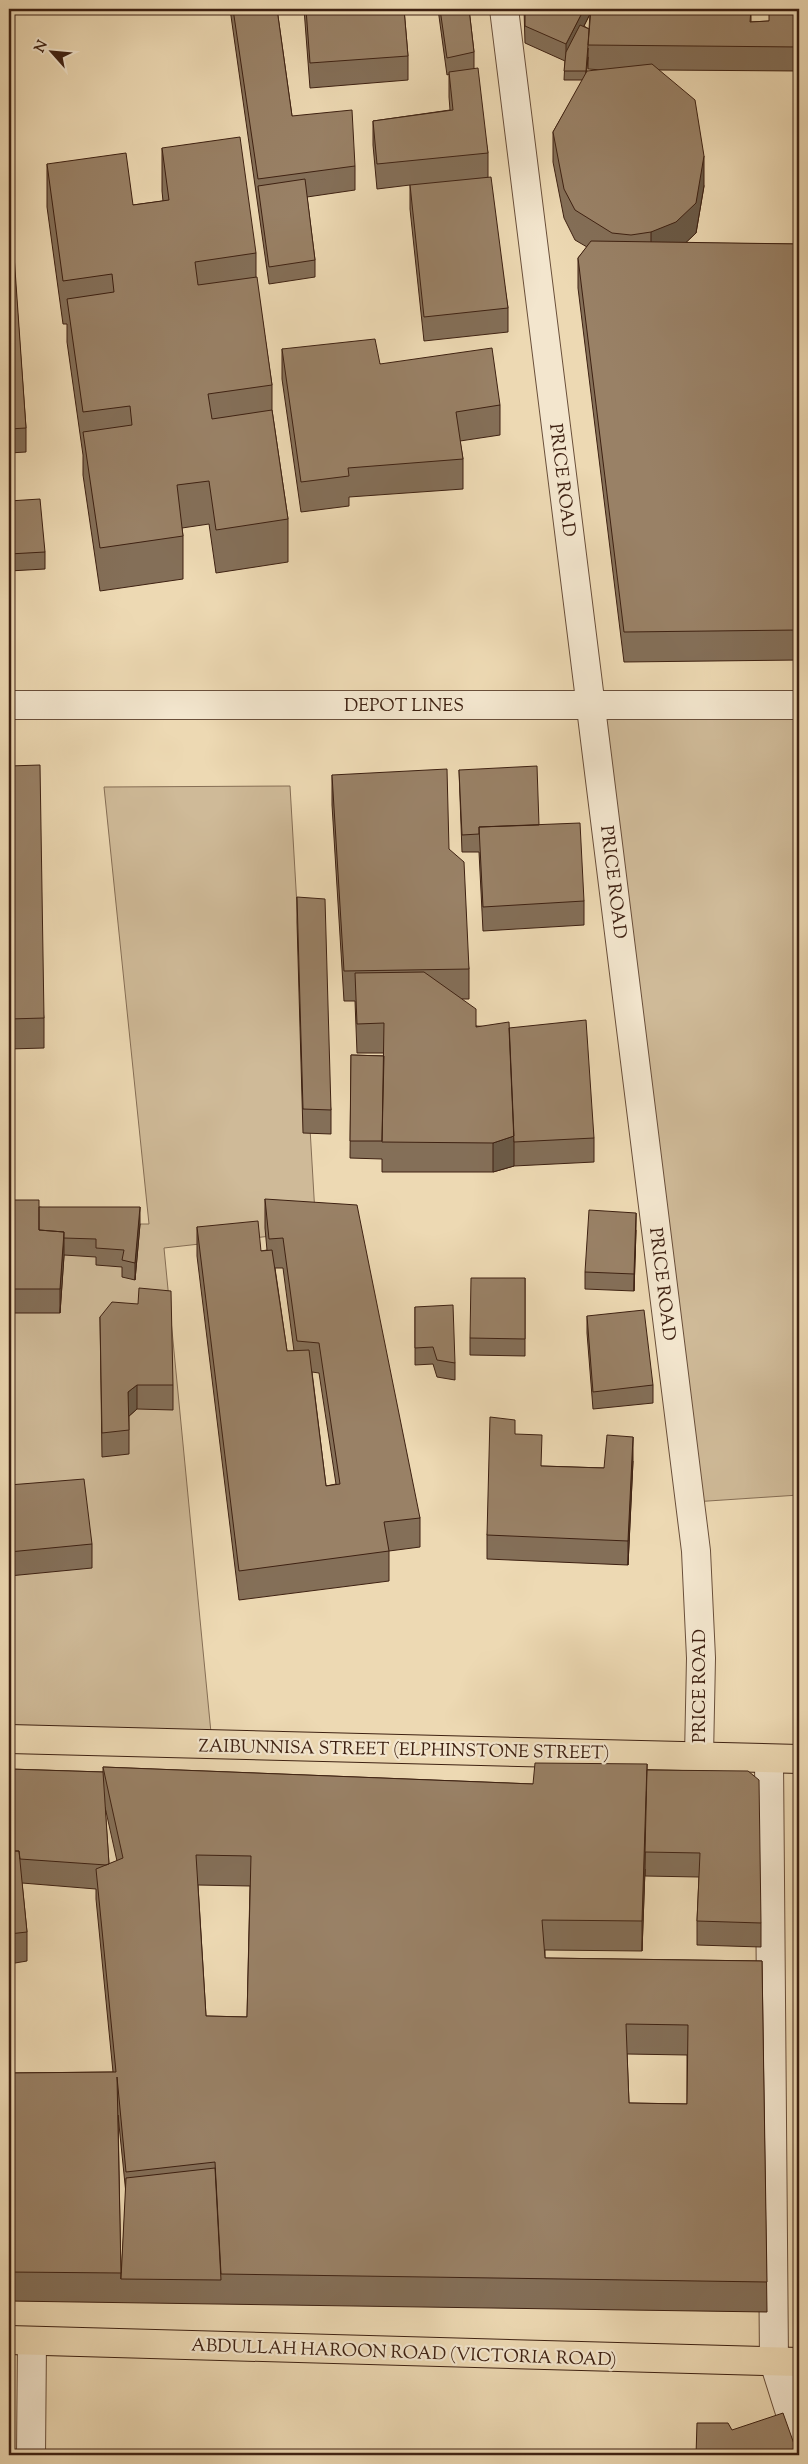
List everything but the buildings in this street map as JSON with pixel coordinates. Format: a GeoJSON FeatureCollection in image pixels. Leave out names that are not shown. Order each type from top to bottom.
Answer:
{"type":"FeatureCollection","features":[{"type":"Feature","properties":{"kind":"main road","name":"ZAIBUNNISA STREET (ELPHINSTONE STREET)"},"geometry":{"type":"LineString","coordinates":[[9,1739],[699,1756],[769,1760],[799,1759]]}},
{"type":"Feature","properties":{"kind":"main road","name":"ABDULLAH HAROON ROAD (VICTORIA ROAD)"},"geometry":{"type":"LineString","coordinates":[[20,2341],[787,2362]]}},
{"type":"Feature","properties":{"kind":"street","name":"PRICE ROAD"},"geometry":{"type":"LineString","coordinates":[[504,9],[696,1551],[700,1658],[699,1756]]}},
{"type":"Feature","properties":{"kind":"street","name":"DEPOT LINES"},"geometry":{"type":"LineString","coordinates":[[9,705],[799,705]]}},
{"type":"Feature","properties":{"kind":"street"},"geometry":{"type":"LineString","coordinates":[[769,1760],[787,2362],[799,2442]]}},
{"type":"Feature","properties":{"kind":"street"},"geometry":{"type":"LineString","coordinates":[[20,2341],[31,2455]]}},
{"type":"Feature","properties":{"kind":"shaded area"},"geometry":{"type":"Polygon","coordinates":[[[592,705],[799,705],[799,1495],[693,1502],[592,705]]]}},
{"type":"Feature","properties":{"kind":"shaded area"},"geometry":{"type":"Polygon","coordinates":[[[290,786],[316,1231],[164,1248],[212,1743],[9,1740],[9,1224],[149,1224],[104,787],[290,786]]]}}]}
